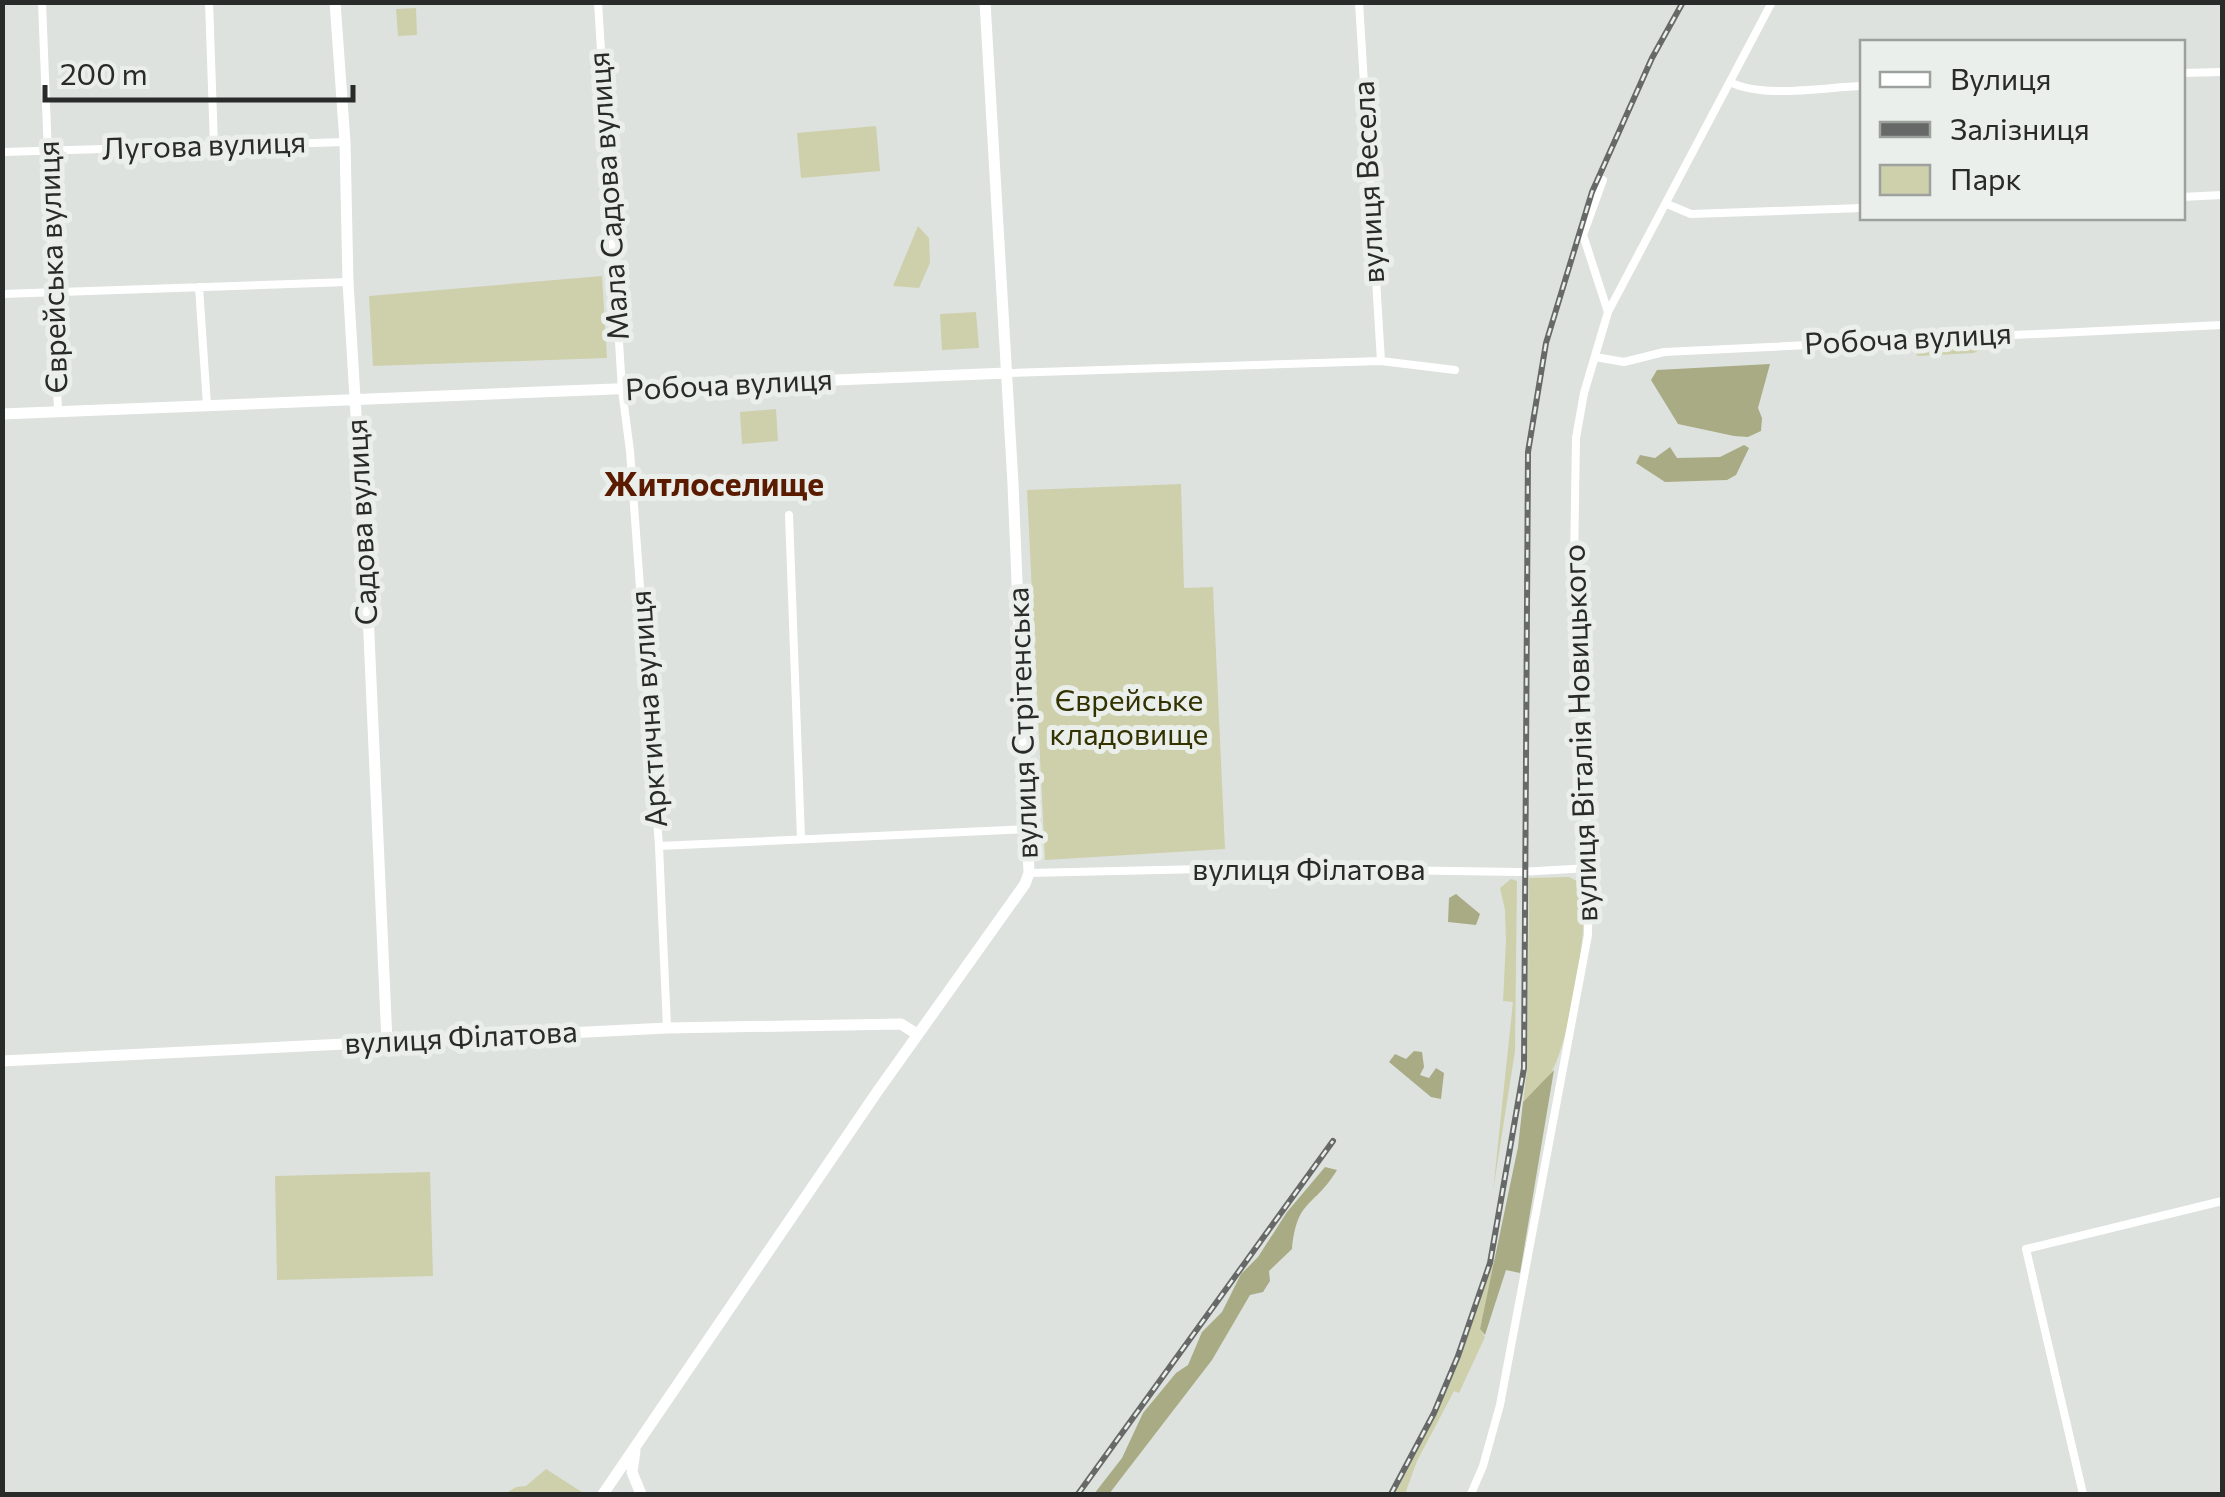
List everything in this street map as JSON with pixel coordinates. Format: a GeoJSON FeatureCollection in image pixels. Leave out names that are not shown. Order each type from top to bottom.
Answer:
{"type":"FeatureCollection","features":[{"type":"Feature","properties":{"kind":"street","name":"Єврейська вулиця"},"geometry":{"type":"LineString","coordinates":[[42,2],[58,411]]}},
{"type":"Feature","properties":{"kind":"street"},"geometry":{"type":"LineString","coordinates":[[209,2],[214,145]]}},
{"type":"Feature","properties":{"kind":"street","name":"Садова вулиця"},"geometry":{"type":"LineString","coordinates":[[335,2],[387,1042]]}},
{"type":"Feature","properties":{"kind":"street","name":"Мала Садова вулиця"},"geometry":{"type":"LineString","coordinates":[[598,2],[622,390]]}},
{"type":"Feature","properties":{"kind":"street","name":"вулиця Стрітенська"},"geometry":{"type":"LineString","coordinates":[[603,1494],[917,1034],[1025,884],[1029,872],[986,2]]}},
{"type":"Feature","properties":{"kind":"street","name":"вулиця Весела"},"geometry":{"type":"LineString","coordinates":[[1359,2],[1380,361]]}},
{"type":"Feature","properties":{"kind":"street","name":"вулиця Віталія Новицького"},"geometry":{"type":"LineString","coordinates":[[1472,1494],[1484,1466],[1500,1405],[1582,984],[1590,905],[1574,541],[1576,438],[1584,393],[1608,312],[1772,2]]}},
{"type":"Feature","properties":{"kind":"street"},"geometry":{"type":"LineString","coordinates":[[2185,73],[2222,72]]}},
{"type":"Feature","properties":{"kind":"street"},"geometry":{"type":"LineString","coordinates":[[1730,82],[1760,90],[1860,86]]}},
{"type":"Feature","properties":{"kind":"street","name":"Лугова вулиця"},"geometry":{"type":"LineString","coordinates":[[2,152],[345,142]]}},
{"type":"Feature","properties":{"kind":"street"},"geometry":{"type":"LineString","coordinates":[[1603,180],[1583,235],[1608,312]]}},
{"type":"Feature","properties":{"kind":"street"},"geometry":{"type":"LineString","coordinates":[[2185,197],[2222,195]]}},
{"type":"Feature","properties":{"kind":"street"},"geometry":{"type":"LineString","coordinates":[[1667,204],[1691,214],[1860,208]]}},
{"type":"Feature","properties":{"kind":"street"},"geometry":{"type":"LineString","coordinates":[[2,294],[348,282]]}},
{"type":"Feature","properties":{"kind":"street"},"geometry":{"type":"LineString","coordinates":[[199,287],[207,405]]}},
{"type":"Feature","properties":{"kind":"street","name":"Робоча вулиця"},"geometry":{"type":"LineString","coordinates":[[1595,357],[1624,362],[1664,352],[2222,325]]}},
{"type":"Feature","properties":{"kind":"street","name":"Робоча вулиця"},"geometry":{"type":"LineString","coordinates":[[2,414],[1380,361],[1455,370]]}},
{"type":"Feature","properties":{"kind":"street","name":"Арктична вулиця"},"geometry":{"type":"LineString","coordinates":[[622,390],[659,846],[667,1028]]}},
{"type":"Feature","properties":{"kind":"street"},"geometry":{"type":"LineString","coordinates":[[789,515],[801,839]]}},
{"type":"Feature","properties":{"kind":"street"},"geometry":{"type":"LineString","coordinates":[[659,846],[1028,829]]}},
{"type":"Feature","properties":{"kind":"street","name":"вулиця Філатова"},"geometry":{"type":"LineString","coordinates":[[1029,872],[1246,868],[1520,872],[1589,868]]}},
{"type":"Feature","properties":{"kind":"street","name":"вулиця Філатова"},"geometry":{"type":"LineString","coordinates":[[2,1061],[667,1028],[901,1024],[917,1034]]}},
{"type":"Feature","properties":{"kind":"street"},"geometry":{"type":"LineString","coordinates":[[2082,1494],[2026,1249],[2222,1201]]}},
{"type":"Feature","properties":{"kind":"street"},"geometry":{"type":"LineString","coordinates":[[638,1442],[632,1472],[642,1494]]}},
{"type":"Feature","properties":{"kind":"green space"},"geometry":{"type":"Polygon","coordinates":[[[416,8],[417,35],[398,36],[396,9],[416,8]]]}},
{"type":"Feature","properties":{"kind":"green space"},"geometry":{"type":"Polygon","coordinates":[[[876,126],[880,171],[801,178],[797,133],[876,126]]]}},
{"type":"Feature","properties":{"kind":"green space"},"geometry":{"type":"Polygon","coordinates":[[[918,226],[929,238],[930,263],[919,288],[893,286],[918,226]]]}},
{"type":"Feature","properties":{"kind":"green space"},"geometry":{"type":"Polygon","coordinates":[[[602,276],[607,358],[373,366],[369,296],[602,276]]]}},
{"type":"Feature","properties":{"kind":"green space"},"geometry":{"type":"Polygon","coordinates":[[[976,312],[979,348],[942,350],[940,314],[976,312]]]}},
{"type":"Feature","properties":{"kind":"green space"},"geometry":{"type":"Polygon","coordinates":[[[1975,346],[1979,350],[1974,353],[1918,356],[1914,352],[1918,348],[1975,346]]]}},
{"type":"Feature","properties":{"kind":"green space"},"geometry":{"type":"Polygon","coordinates":[[[1770,364],[1758,408],[1761,431],[1748,437],[1678,424],[1651,380],[1657,370],[1770,364]]]}},
{"type":"Feature","properties":{"kind":"green space"},"geometry":{"type":"Polygon","coordinates":[[[776,409],[778,441],[742,444],[740,412],[776,409]]]}},
{"type":"Feature","properties":{"kind":"green space"},"geometry":{"type":"Polygon","coordinates":[[[1744,445],[1749,448],[1736,475],[1727,480],[1665,482],[1636,463],[1640,455],[1655,458],[1670,447],[1677,458],[1720,457],[1744,445]]]}},
{"type":"Feature","properties":{"kind":"green space","name":"Єврейське кладовище"},"geometry":{"type":"Polygon","coordinates":[[[1181,484],[1184,588],[1213,587],[1225,849],[1045,860],[1027,490],[1181,484]]]}},
{"type":"Feature","properties":{"kind":"green space"},"geometry":{"type":"Polygon","coordinates":[[[1569,877],[1581,883],[1583,900],[1573,1003],[1552,1072],[1523,1102],[1527,1070],[1529,878],[1569,877]]]}},
{"type":"Feature","properties":{"kind":"green space"},"geometry":{"type":"Polygon","coordinates":[[[1511,879],[1517,881],[1515,1051],[1493,1191],[1513,1002],[1503,1001],[1506,941],[1500,888],[1511,879]]]}},
{"type":"Feature","properties":{"kind":"green space"},"geometry":{"type":"Polygon","coordinates":[[[1456,894],[1480,914],[1476,925],[1448,922],[1449,898],[1456,894]]]}},
{"type":"Feature","properties":{"kind":"green space"},"geometry":{"type":"Polygon","coordinates":[[[1414,1051],[1422,1052],[1424,1067],[1420,1075],[1429,1078],[1436,1068],[1444,1073],[1441,1099],[1431,1097],[1389,1062],[1395,1054],[1406,1059],[1414,1051]]]}},
{"type":"Feature","properties":{"kind":"green space"},"geometry":{"type":"Polygon","coordinates":[[[1554,1070],[1520,1273],[1506,1270],[1485,1335],[1480,1329],[1518,1147],[1523,1102],[1554,1070]]]}},
{"type":"Feature","properties":{"kind":"green space"},"geometry":{"type":"Polygon","coordinates":[[[1325,1167],[1337,1170],[1302,1212],[1292,1249],[1269,1271],[1270,1281],[1263,1292],[1250,1295],[1212,1360],[1109,1494],[1094,1494],[1122,1458],[1143,1413],[1176,1373],[1188,1365],[1202,1332],[1222,1312],[1241,1274],[1325,1167]]]}},
{"type":"Feature","properties":{"kind":"green space"},"geometry":{"type":"Polygon","coordinates":[[[430,1172],[433,1276],[277,1280],[275,1176],[430,1172]]]}},
{"type":"Feature","properties":{"kind":"green space"},"geometry":{"type":"Polygon","coordinates":[[[1497,1253],[1480,1329],[1485,1337],[1459,1393],[1454,1391],[1417,1461],[1405,1494],[1394,1494],[1440,1406],[1497,1253]]]}},
{"type":"Feature","properties":{"kind":"green space"},"geometry":{"type":"Polygon","coordinates":[[[546,1469],[585,1494],[505,1494],[526,1486],[546,1469]]]}},
{"type":"Feature","properties":{"kind":"railway"},"geometry":{"type":"LineString","coordinates":[[1391,1494],[1434,1413],[1490,1263],[1524,1068],[1528,452],[1546,343],[1592,192],[1652,58],[1683,2]]}},
{"type":"Feature","properties":{"kind":"railway"},"geometry":{"type":"LineString","coordinates":[[1078,1494],[1333,1141]]}},
{"type":"Feature","properties":{"kind":"district","name":"Житлоселище"},"geometry":{"type":"Point","coordinates":[714,485]}}]}
